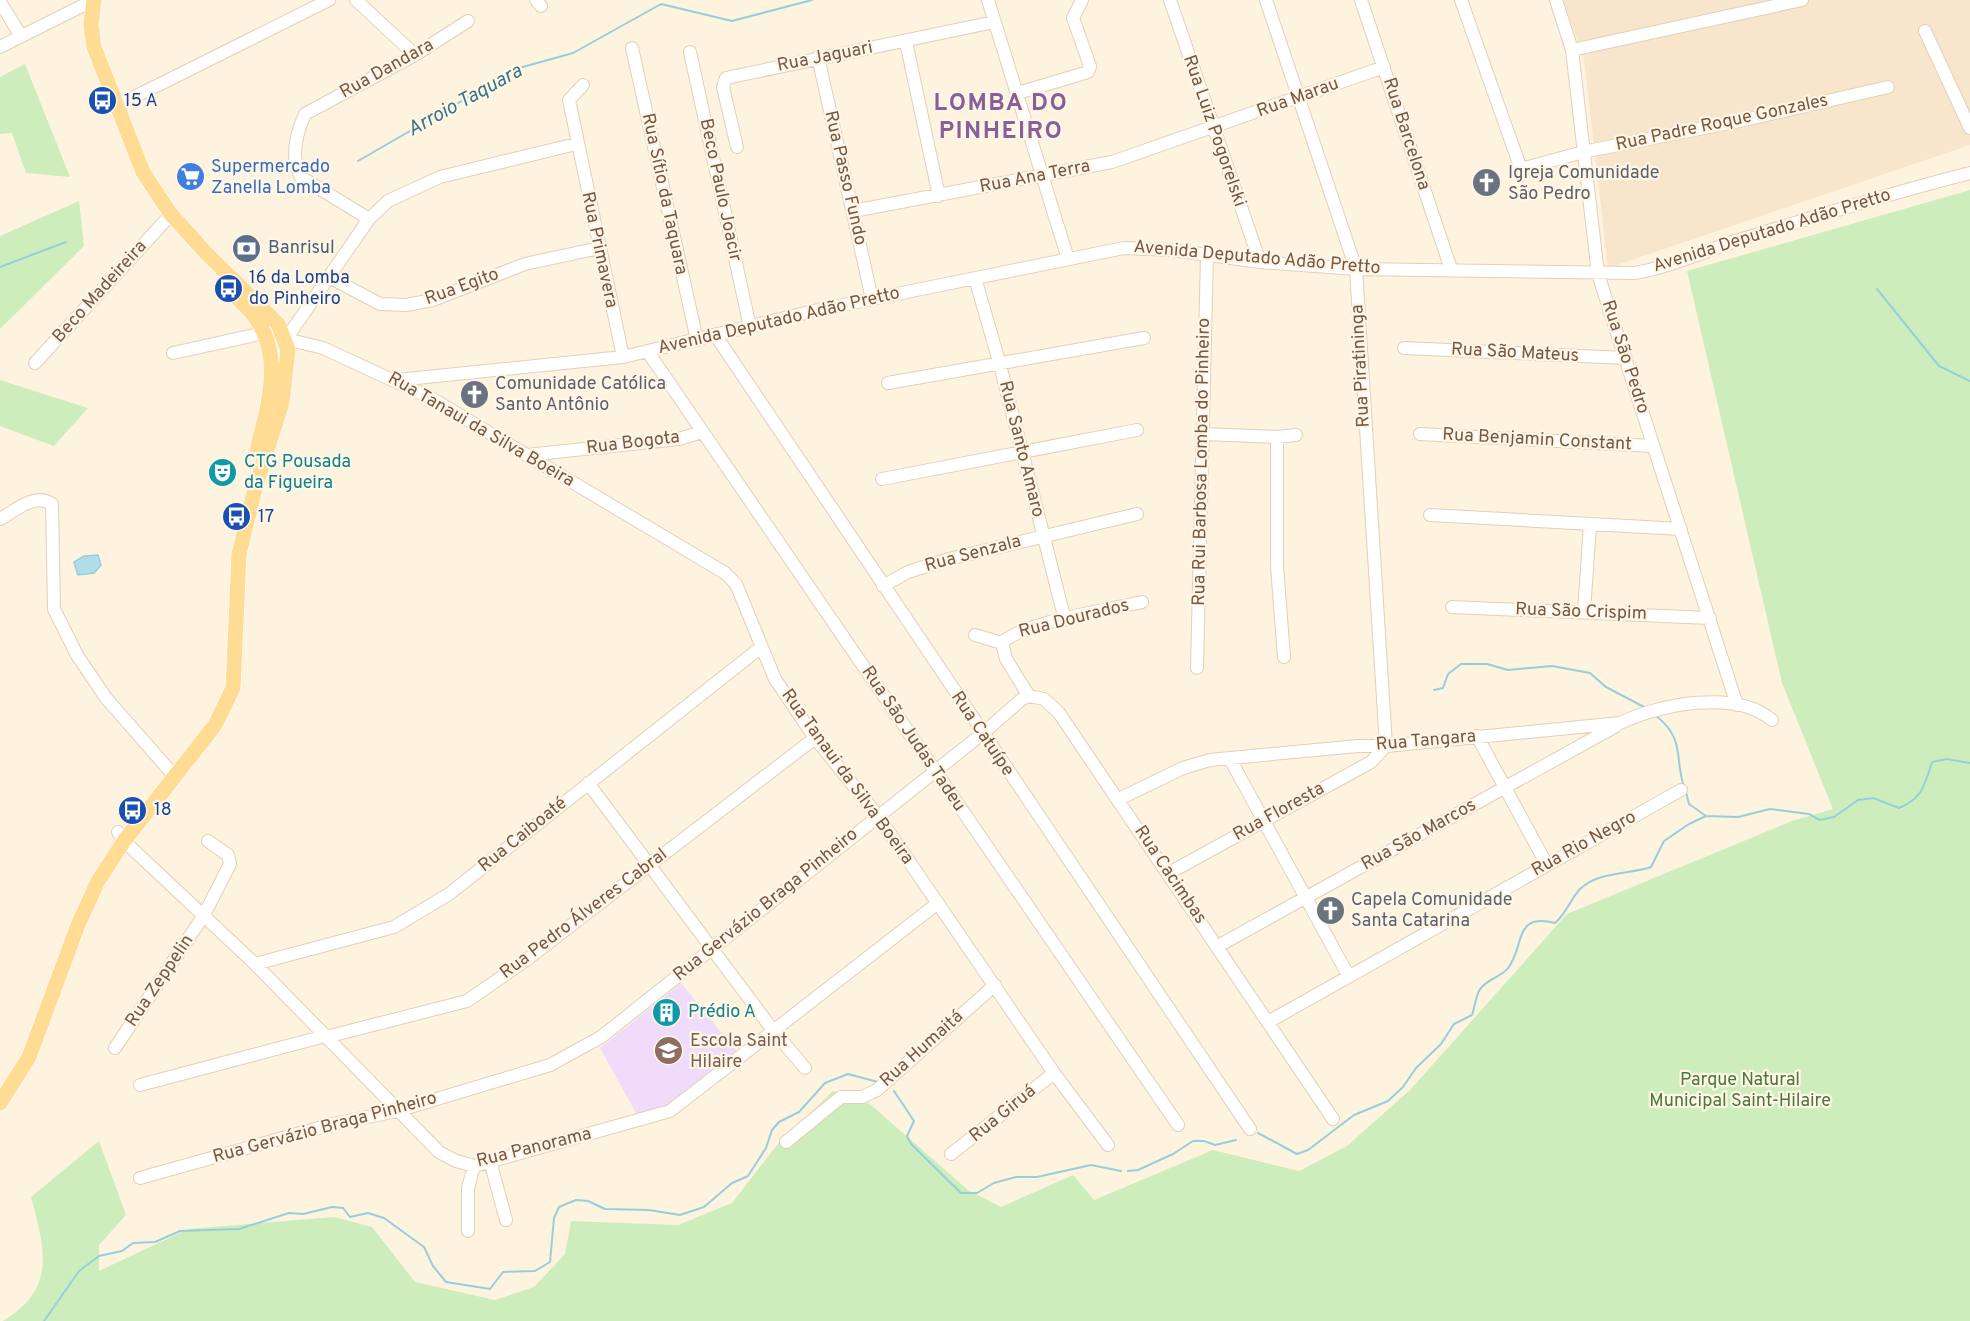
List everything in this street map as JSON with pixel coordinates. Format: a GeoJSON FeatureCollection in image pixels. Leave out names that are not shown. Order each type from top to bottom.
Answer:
{"type":"FeatureCollection","features":[{"type":"Feature","properties":{"kind":"main road"},"geometry":{"type":"LineString","coordinates":[[0,1089],[22,1053],[69,923],[90,874],[215,725],[233,688],[239,554],[256,485],[282,403],[287,345],[278,324],[206,253],[170,213],[143,172],[94,47],[88,2]]}},
{"type":"Feature","properties":{"kind":"main road"},"geometry":{"type":"LineString","coordinates":[[0,1103],[29,1057],[82,916],[121,837],[206,723],[224,688],[231,553],[237,517],[271,394],[271,351],[264,333],[254,317],[165,220],[135,174],[85,48],[88,2]]}},
{"type":"Feature","properties":{"kind":"main road"},"geometry":{"type":"LineString","coordinates":[[264,333],[278,324]]}},
{"type":"Feature","properties":{"kind":"main road"},"geometry":{"type":"LineString","coordinates":[[271,351],[287,345]]}},
{"type":"Feature","properties":{"kind":"street"},"geometry":{"type":"LineString","coordinates":[[116,106],[329,0]]}},
{"type":"Feature","properties":{"kind":"street"},"geometry":{"type":"LineString","coordinates":[[356,0],[415,55]]}},
{"type":"Feature","properties":{"kind":"street"},"geometry":{"type":"LineString","coordinates":[[988,0],[1068,259]]}},
{"type":"Feature","properties":{"kind":"street"},"geometry":{"type":"LineString","coordinates":[[1018,93],[1088,72],[1090,66],[1073,18],[1082,0]]}},
{"type":"Feature","properties":{"kind":"street","name":"Rua Luiz Pogorelski"},"geometry":{"type":"LineString","coordinates":[[1170,0],[1260,262]]}},
{"type":"Feature","properties":{"kind":"street","name":"Rua Piratininga"},"geometry":{"type":"LineString","coordinates":[[1266,0],[1356,269],[1386,746]]}},
{"type":"Feature","properties":{"kind":"street","name":"Rua Barcelona"},"geometry":{"type":"LineString","coordinates":[[1361,0],[1451,268]]}},
{"type":"Feature","properties":{"kind":"street","name":"Rua Padre Roque Gonzales"},"geometry":{"type":"LineString","coordinates":[[1461,0],[1521,169],[1583,152],[1749,119],[1888,87]]}},
{"type":"Feature","properties":{"kind":"street","name":"Rua São Pedro"},"geometry":{"type":"LineString","coordinates":[[1556,0],[1572,50],[1598,274],[1737,705]]}},
{"type":"Feature","properties":{"kind":"street"},"geometry":{"type":"LineString","coordinates":[[1572,50],[1802,0]]}},
{"type":"Feature","properties":{"kind":"street"},"geometry":{"type":"LineString","coordinates":[[0,2],[21,36]]}},
{"type":"Feature","properties":{"kind":"street"},"geometry":{"type":"LineString","coordinates":[[0,47],[88,2]]}},
{"type":"Feature","properties":{"kind":"street","name":"Rua Dandara"},"geometry":{"type":"LineString","coordinates":[[369,219],[301,177],[295,167],[295,155],[297,132],[305,114],[415,55],[468,21]]}},
{"type":"Feature","properties":{"kind":"street","name":"Rua Jaguari"},"geometry":{"type":"LineString","coordinates":[[737,147],[723,87],[726,78],[994,22]]}},
{"type":"Feature","properties":{"kind":"street"},"geometry":{"type":"LineString","coordinates":[[1925,31],[1970,128]]}},
{"type":"Feature","properties":{"kind":"street"},"geometry":{"type":"LineString","coordinates":[[906,42],[939,195]]}},
{"type":"Feature","properties":{"kind":"street","name":"Rua Sítio da Taquara"},"geometry":{"type":"LineString","coordinates":[[632,48],[697,340]]}},
{"type":"Feature","properties":{"kind":"street","name":"Beco Paulo Joacir"},"geometry":{"type":"LineString","coordinates":[[690,52],[750,327]]}},
{"type":"Feature","properties":{"kind":"street","name":"Rua Passo Fundo"},"geometry":{"type":"LineString","coordinates":[[818,57],[872,299]]}},
{"type":"Feature","properties":{"kind":"street","name":"Rua Marau"},"geometry":{"type":"LineString","coordinates":[[1213,128],[1384,67]]}},
{"type":"Feature","properties":{"kind":"street","name":"Rua Primavera"},"geometry":{"type":"LineString","coordinates":[[583,85],[569,100],[576,144],[623,357]]}},
{"type":"Feature","properties":{"kind":"street","name":"Rua Ana Terra"},"geometry":{"type":"LineString","coordinates":[[853,211],[1042,176],[1143,153],[1213,128]]}},
{"type":"Feature","properties":{"kind":"street"},"geometry":{"type":"LineString","coordinates":[[287,345],[329,277],[369,219],[388,201],[440,177],[576,144]]}},
{"type":"Feature","properties":{"kind":"street","name":"Avenida Deputado Adão Pretto"},"geometry":{"type":"LineString","coordinates":[[398,380],[623,357],[872,299],[1124,248],[1172,250],[1260,262],[1356,269],[1451,268],[1598,274],[1658,269],[1740,239],[1891,193],[1970,173]]}},
{"type":"Feature","properties":{"kind":"street","name":"Beco Madeireira"},"geometry":{"type":"LineString","coordinates":[[36,363],[165,220]]}},
{"type":"Feature","properties":{"kind":"street","name":"Rua Egito"},"geometry":{"type":"LineString","coordinates":[[329,277],[380,304],[406,305],[433,300],[525,264],[599,248]]}},
{"type":"Feature","properties":{"kind":"street","name":"Rua Rui Barbosa Lomba do Pinheiro"},"geometry":{"type":"LineString","coordinates":[[1197,668],[1207,255]]}},
{"type":"Feature","properties":{"kind":"street","name":"Rua Santo Amaro"},"geometry":{"type":"LineString","coordinates":[[975,278],[1000,364],[1065,620]]}},
{"type":"Feature","properties":{"kind":"street"},"geometry":{"type":"LineString","coordinates":[[173,353],[264,333]]}},
{"type":"Feature","properties":{"kind":"street","name":"Rua Catuípe"},"geometry":{"type":"LineString","coordinates":[[716,336],[1250,1130]]}},
{"type":"Feature","properties":{"kind":"street"},"geometry":{"type":"LineString","coordinates":[[888,383],[1144,338]]}},
{"type":"Feature","properties":{"kind":"street","name":"Rua Tanaui da Silva Boeira"},"geometry":{"type":"LineString","coordinates":[[287,345],[323,348],[398,380],[725,573],[736,584],[760,648],[775,679],[815,738],[878,816],[1054,1072],[1108,1145]]}},
{"type":"Feature","properties":{"kind":"street","name":"Rua São Mateus"},"geometry":{"type":"LineString","coordinates":[[1404,348],[1626,358]]}},
{"type":"Feature","properties":{"kind":"street","name":"Rua São Judas Tadeu"},"geometry":{"type":"LineString","coordinates":[[648,352],[1178,1125]]}},
{"type":"Feature","properties":{"kind":"street"},"geometry":{"type":"LineString","coordinates":[[882,478],[1137,430]]}},
{"type":"Feature","properties":{"kind":"street","name":"Rua Bogota"},"geometry":{"type":"LineString","coordinates":[[527,455],[679,439],[702,432]]}},
{"type":"Feature","properties":{"kind":"street"},"geometry":{"type":"LineString","coordinates":[[1203,434],[1277,437],[1296,435]]}},
{"type":"Feature","properties":{"kind":"street","name":"Rua Benjamin Constant"},"geometry":{"type":"LineString","coordinates":[[1420,434],[1653,446]]}},
{"type":"Feature","properties":{"kind":"street"},"geometry":{"type":"LineString","coordinates":[[1277,437],[1277,566],[1284,657]]}},
{"type":"Feature","properties":{"kind":"street"},"geometry":{"type":"LineString","coordinates":[[0,519],[35,500],[46,500],[52,504],[54,609],[77,655],[106,698],[170,771]]}},
{"type":"Feature","properties":{"kind":"street","name":"Rua Senzala"},"geometry":{"type":"LineString","coordinates":[[883,586],[908,572],[939,562],[1137,514]]}},
{"type":"Feature","properties":{"kind":"street"},"geometry":{"type":"LineString","coordinates":[[1430,515],[1681,529]]}},
{"type":"Feature","properties":{"kind":"street"},"geometry":{"type":"LineString","coordinates":[[1584,611],[1590,525]]}},
{"type":"Feature","properties":{"kind":"street","name":"Rua Dourados"},"geometry":{"type":"LineString","coordinates":[[975,635],[1002,644],[1008,636],[1033,627],[1142,602]]}},
{"type":"Feature","properties":{"kind":"street","name":"Rua São Crispim"},"geometry":{"type":"LineString","coordinates":[[1452,607],[1710,618]]}},
{"type":"Feature","properties":{"kind":"street"},"geometry":{"type":"LineString","coordinates":[[1002,644],[1006,659],[1029,696]]}},
{"type":"Feature","properties":{"kind":"street","name":"Rua Caiboaté"},"geometry":{"type":"LineString","coordinates":[[255,964],[394,927],[449,894],[760,648]]}},
{"type":"Feature","properties":{"kind":"street","name":"Rua Gervázio Braga Pinheiro"},"geometry":{"type":"LineString","coordinates":[[140,1178],[333,1124],[397,1111],[550,1065],[602,1037],[982,734],[1022,699],[1029,696]]}},
{"type":"Feature","properties":{"kind":"street","name":"Rua Cacimbas"},"geometry":{"type":"LineString","coordinates":[[1029,696],[1044,699],[1059,713],[1333,1119]]}},
{"type":"Feature","properties":{"kind":"street","name":"Rua Tangara"},"geometry":{"type":"LineString","coordinates":[[1119,799],[1183,768],[1210,760],[1358,746],[1386,746],[1620,723],[1647,711],[1700,703],[1756,708],[1772,720]]}},
{"type":"Feature","properties":{"kind":"street","name":"Rua São Marcos"},"geometry":{"type":"LineString","coordinates":[[1218,946],[1620,723]]}},
{"type":"Feature","properties":{"kind":"street"},"geometry":{"type":"LineString","coordinates":[[1477,736],[1547,865]]}},
{"type":"Feature","properties":{"kind":"street","name":"Rua Pedro Álveres Cabral"},"geometry":{"type":"LineString","coordinates":[[140,1085],[467,1001],[526,960],[815,738]]}},
{"type":"Feature","properties":{"kind":"street","name":"Rua Floresta"},"geometry":{"type":"LineString","coordinates":[[1169,873],[1371,762],[1386,746]]}},
{"type":"Feature","properties":{"kind":"street"},"geometry":{"type":"LineString","coordinates":[[1230,759],[1348,975]]}},
{"type":"Feature","properties":{"kind":"street"},"geometry":{"type":"LineString","coordinates":[[588,783],[772,1029],[805,1068]]}},
{"type":"Feature","properties":{"kind":"street","name":"Rua Rio Negro"},"geometry":{"type":"LineString","coordinates":[[1268,1022],[1681,790]]}},
{"type":"Feature","properties":{"kind":"street","name":"Rua Panorama"},"geometry":{"type":"LineString","coordinates":[[121,837],[255,964],[439,1152],[456,1161],[474,1166],[670,1111],[772,1029],[938,903]]}},
{"type":"Feature","properties":{"kind":"street","name":"Rua Zeppelin"},"geometry":{"type":"LineString","coordinates":[[116,1048],[204,915],[230,864],[228,855],[208,841]]}},
{"type":"Feature","properties":{"kind":"street","name":"Rua Humaitá"},"geometry":{"type":"LineString","coordinates":[[786,1142],[841,1097],[862,1097],[877,1090],[995,985]]}},
{"type":"Feature","properties":{"kind":"street","name":"Rua Giruá"},"geometry":{"type":"LineString","coordinates":[[951,1155],[1054,1072]]}},
{"type":"Feature","properties":{"kind":"street"},"geometry":{"type":"LineString","coordinates":[[490,1161],[506,1220]]}},
{"type":"Feature","properties":{"kind":"street"},"geometry":{"type":"LineString","coordinates":[[468,1231],[468,1188],[474,1166]]}},
{"type":"Feature","properties":{"kind":"shaded area"},"geometry":{"type":"Polygon","coordinates":[[[1563,0],[1970,0],[1970,145],[1608,268],[1584,59],[1563,0]]]}},
{"type":"Feature","properties":{"kind":"shaded area","name":"Escola Saint Hilaire"},"geometry":{"type":"Polygon","coordinates":[[[681,983],[738,1053],[668,1108],[637,1115],[600,1048],[681,983]]]}},
{"type":"Feature","properties":{"kind":"green space"},"geometry":{"type":"Polygon","coordinates":[[[25,64],[70,177],[26,173],[12,133],[0,134],[0,77],[25,64]]]}},
{"type":"Feature","properties":{"kind":"green space","name":"Parque Natural Municipal Saint-Hilaire"},"geometry":{"type":"Polygon","coordinates":[[[1970,190],[1970,1321],[3,1321],[32,1295],[39,1281],[43,1251],[31,1197],[99,1141],[126,1215],[99,1245],[99,1271],[188,1229],[334,1217],[372,1227],[415,1282],[495,1300],[534,1287],[565,1254],[571,1221],[678,1225],[732,1203],[777,1145],[833,1091],[870,1104],[968,1190],[1001,1207],[1073,1175],[1094,1200],[1213,1150],[1299,1171],[1347,1146],[1411,1089],[1567,914],[1792,821],[1833,809],[1782,683],[1687,271],[1970,190]]]}},
{"type":"Feature","properties":{"kind":"green space"},"geometry":{"type":"Polygon","coordinates":[[[79,201],[84,246],[0,329],[0,236],[79,201]]]}},
{"type":"Feature","properties":{"kind":"green space"},"geometry":{"type":"Polygon","coordinates":[[[0,380],[88,408],[54,446],[0,426],[0,380]]]}},
{"type":"Feature","properties":{"kind":"water"},"geometry":{"type":"Polygon","coordinates":[[[98,555],[101,565],[94,573],[78,575],[74,562],[84,556],[98,555]]]}},
{"type":"Feature","properties":{"kind":"waterway","name":"Arroio Taquara"},"geometry":{"type":"LineString","coordinates":[[358,161],[519,68],[573,53],[661,4],[732,21],[812,0]]}},
{"type":"Feature","properties":{"kind":"waterway"},"geometry":{"type":"LineString","coordinates":[[0,267],[66,242]]}},
{"type":"Feature","properties":{"kind":"waterway"},"geometry":{"type":"LineString","coordinates":[[1877,289],[1939,366],[1970,381]]}},
{"type":"Feature","properties":{"kind":"waterway"},"geometry":{"type":"LineString","coordinates":[[1434,690],[1443,688],[1448,674],[1461,664],[1487,664],[1508,670],[1552,666],[1590,673],[1606,687],[1646,708]]}},
{"type":"Feature","properties":{"kind":"waterway"},"geometry":{"type":"LineString","coordinates":[[1655,715],[1665,724],[1675,740],[1684,787]]}},
{"type":"Feature","properties":{"kind":"waterway"},"geometry":{"type":"LineString","coordinates":[[1258,1133],[1297,1154],[1308,1150],[1354,1115],[1388,1101],[1403,1087],[1416,1068],[1441,1044],[1454,1024],[1472,1015],[1479,990],[1508,968],[1526,927],[1532,922],[1555,923],[1580,889],[1596,879],[1651,867],[1664,841],[1689,824],[1706,816],[1738,817],[1770,809],[1809,814],[1820,820],[1834,817],[1858,800],[1873,798],[1899,808],[1913,800],[1922,790],[1932,762],[1947,759],[1970,763]]}},
{"type":"Feature","properties":{"kind":"waterway"},"geometry":{"type":"LineString","coordinates":[[1686,792],[1689,804],[1706,816]]}},
{"type":"Feature","properties":{"kind":"waterway"},"geometry":{"type":"LineString","coordinates":[[44,1321],[79,1271],[99,1256],[122,1251],[133,1243],[155,1242],[180,1231],[239,1229],[289,1213],[303,1214],[332,1207],[343,1208],[350,1217],[368,1213],[384,1218],[424,1247],[433,1266],[446,1282],[490,1289],[503,1272],[535,1271],[550,1262],[554,1218],[559,1207],[576,1200],[588,1201],[605,1209],[649,1210],[680,1215],[704,1207],[732,1183],[748,1176],[766,1148],[772,1130],[779,1122],[799,1112],[825,1083],[848,1074],[878,1082]]}},
{"type":"Feature","properties":{"kind":"waterway"},"geometry":{"type":"LineString","coordinates":[[894,1091],[914,1121],[907,1136],[911,1144],[961,1193],[977,1193],[994,1183],[1016,1177],[1037,1177],[1091,1165],[1121,1171]]}},
{"type":"Feature","properties":{"kind":"waterway"},"geometry":{"type":"LineString","coordinates":[[1128,1171],[1138,1170],[1173,1154],[1193,1141],[1204,1141],[1215,1145],[1236,1140]]}},
{"type":"Feature","properties":{"kind":"place","name":"15 A"},"geometry":{"type":"Point","coordinates":[103,101]}},
{"type":"Feature","properties":{"kind":"place","name":"Supermercado Zanella Lomba"},"geometry":{"type":"Point","coordinates":[190,177]}},
{"type":"Feature","properties":{"kind":"place","name":"Igreja Comunidade São Pedro"},"geometry":{"type":"Point","coordinates":[1487,183]}},
{"type":"Feature","properties":{"kind":"place","name":"Banrisul"},"geometry":{"type":"Point","coordinates":[247,248]}},
{"type":"Feature","properties":{"kind":"place","name":"16 da Lomba do Pinheiro"},"geometry":{"type":"Point","coordinates":[228,288]}},
{"type":"Feature","properties":{"kind":"place","name":"Comunidade Católica Santo Antônio"},"geometry":{"type":"Point","coordinates":[474,394]}},
{"type":"Feature","properties":{"kind":"place","name":"CTG Pousada da Figueira"},"geometry":{"type":"Point","coordinates":[223,472]}},
{"type":"Feature","properties":{"kind":"place","name":"17"},"geometry":{"type":"Point","coordinates":[237,517]}},
{"type":"Feature","properties":{"kind":"place","name":"18"},"geometry":{"type":"Point","coordinates":[133,810]}},
{"type":"Feature","properties":{"kind":"place","name":"Capela Comunidade Santa Catarina"},"geometry":{"type":"Point","coordinates":[1330,910]}},
{"type":"Feature","properties":{"kind":"place","name":"Prédio A"},"geometry":{"type":"Point","coordinates":[667,1012]}},
{"type":"Feature","properties":{"kind":"place","name":"Escola Saint Hilaire"},"geometry":{"type":"Point","coordinates":[669,1051]}},
{"type":"Feature","properties":{"kind":"district","name":"LOMBA DO PINHEIRO"},"geometry":{"type":"Point","coordinates":[1001,118]}}]}
